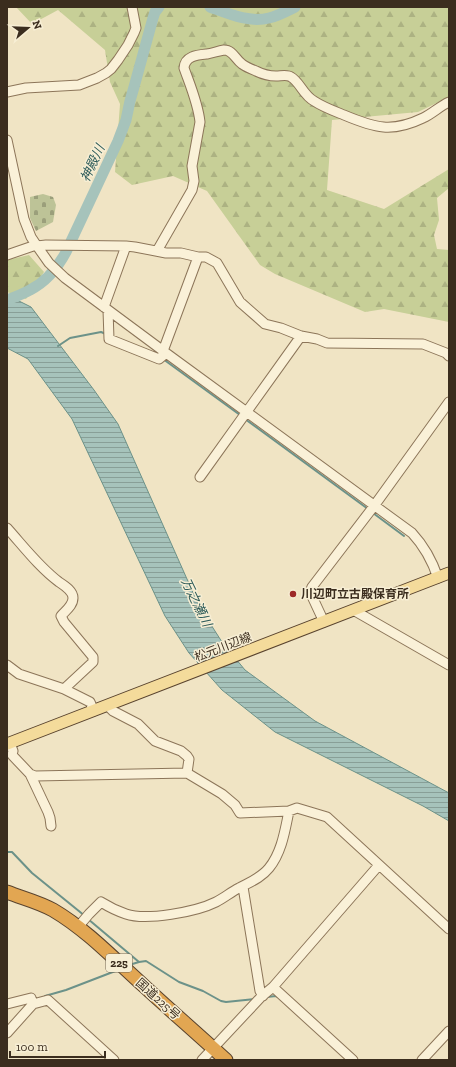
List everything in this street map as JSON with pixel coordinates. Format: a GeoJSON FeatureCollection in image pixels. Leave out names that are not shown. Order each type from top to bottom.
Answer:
{"type":"FeatureCollection","features":[{"type":"Feature","properties":{"kind":"highway","name":"国道225号"},"geometry":{"type":"LineString","coordinates":[[7,892],[83,921],[102,948],[226,1060]]}},
{"type":"Feature","properties":{"kind":"main road","name":"松元川辺線"},"geometry":{"type":"LineString","coordinates":[[8,743],[108,706],[187,674],[449,574]]}},
{"type":"Feature","properties":{"kind":"street"},"geometry":{"type":"LineString","coordinates":[[7,92],[26,88],[79,85],[98,78],[106,73],[118,60],[128,45],[136,28],[132,7]]}},
{"type":"Feature","properties":{"kind":"street"},"geometry":{"type":"LineString","coordinates":[[158,250],[194,185],[192,166],[200,122],[196,103],[184,68],[186,60],[189,58],[227,50],[233,53],[242,64],[258,72],[276,76],[289,76],[293,78],[306,96],[314,101],[360,122],[379,128],[394,128],[409,124],[425,118],[439,107],[449,102]]}},
{"type":"Feature","properties":{"kind":"street"},"geometry":{"type":"LineString","coordinates":[[7,140],[27,227],[36,246],[49,263],[65,278],[106,308],[163,355],[372,509],[412,533],[421,543],[438,578]]}},
{"type":"Feature","properties":{"kind":"street"},"geometry":{"type":"LineString","coordinates":[[7,255],[36,246],[46,245],[126,246],[206,257],[217,263],[240,302],[265,324],[327,343],[423,344],[446,353],[449,356]]}},
{"type":"Feature","properties":{"kind":"street"},"geometry":{"type":"LineString","coordinates":[[126,246],[106,308],[109,339],[159,359],[163,355],[198,257]]}},
{"type":"Feature","properties":{"kind":"street"},"geometry":{"type":"LineString","coordinates":[[200,477],[301,336]]}},
{"type":"Feature","properties":{"kind":"street"},"geometry":{"type":"LineString","coordinates":[[324,622],[310,592],[312,587],[372,509],[449,402]]}},
{"type":"Feature","properties":{"kind":"street"},"geometry":{"type":"LineString","coordinates":[[7,528],[37,563],[69,589],[72,594],[73,598],[69,608],[61,616],[93,658],[93,662],[64,689]]}},
{"type":"Feature","properties":{"kind":"street"},"geometry":{"type":"LineString","coordinates":[[355,611],[449,666]]}},
{"type":"Feature","properties":{"kind":"street"},"geometry":{"type":"LineString","coordinates":[[7,665],[19,674],[64,689],[90,702],[94,711]]}},
{"type":"Feature","properties":{"kind":"street"},"geometry":{"type":"LineString","coordinates":[[108,706],[113,711],[138,724],[155,741],[185,753],[189,759],[187,773]]}},
{"type":"Feature","properties":{"kind":"street"},"geometry":{"type":"LineString","coordinates":[[8,743],[13,751],[10,755],[30,774],[48,812],[51,826]]}},
{"type":"Feature","properties":{"kind":"street"},"geometry":{"type":"LineString","coordinates":[[30,774],[35,776],[187,773],[222,794],[235,805],[240,813],[290,811],[297,808],[327,817],[449,929]]}},
{"type":"Feature","properties":{"kind":"street"},"geometry":{"type":"LineString","coordinates":[[83,921],[101,902],[127,915],[152,917],[177,913],[217,902],[262,875],[269,867],[279,854],[290,811]]}},
{"type":"Feature","properties":{"kind":"street"},"geometry":{"type":"LineString","coordinates":[[202,1060],[273,987],[379,865]]}},
{"type":"Feature","properties":{"kind":"street"},"geometry":{"type":"LineString","coordinates":[[242,886],[261,998]]}},
{"type":"Feature","properties":{"kind":"street"},"geometry":{"type":"LineString","coordinates":[[273,987],[353,1060]]}},
{"type":"Feature","properties":{"kind":"street"},"geometry":{"type":"LineString","coordinates":[[7,1004],[31,998],[32,1002]]}},
{"type":"Feature","properties":{"kind":"street"},"geometry":{"type":"LineString","coordinates":[[7,1033],[32,1002],[48,1000],[114,1060]]}},
{"type":"Feature","properties":{"kind":"street"},"geometry":{"type":"LineString","coordinates":[[422,1060],[448,1034]]}},
{"type":"Feature","properties":{"kind":"green space"},"geometry":{"type":"Polygon","coordinates":[[[16,7],[449,7],[449,97],[418,112],[332,120],[327,190],[384,209],[449,169],[449,188],[437,198],[439,220],[434,235],[437,249],[449,250],[449,322],[384,309],[365,312],[275,274],[260,265],[207,191],[173,176],[132,185],[115,172],[120,104],[110,82],[105,50],[58,10],[32,24],[16,7]]]}},
{"type":"Feature","properties":{"kind":"green space"},"geometry":{"type":"Polygon","coordinates":[[[43,194],[53,197],[56,205],[53,222],[36,231],[30,218],[30,197],[43,194]]]}},
{"type":"Feature","properties":{"kind":"green space"},"geometry":{"type":"Polygon","coordinates":[[[29,255],[44,272],[26,299],[7,292],[7,260],[29,255]]]}},
{"type":"Feature","properties":{"kind":"water","name":"万之瀬川"},"geometry":{"type":"Polygon","coordinates":[[[7,295],[31,307],[118,424],[199,606],[222,642],[245,670],[315,721],[449,793],[449,821],[423,806],[275,732],[222,690],[189,653],[165,616],[72,419],[28,359],[7,348],[7,295]]]}},
{"type":"Feature","properties":{"kind":"waterway","name":"神殿川"},"geometry":{"type":"LineString","coordinates":[[7,300],[36,287],[41,283],[55,269],[66,252],[118,141],[126,120],[153,18],[159,7]]}},
{"type":"Feature","properties":{"kind":"waterway","name":"神殿川"},"geometry":{"type":"LineString","coordinates":[[210,7],[247,19],[272,17],[295,7]]}},
{"type":"Feature","properties":{"kind":"waterway"},"geometry":{"type":"LineString","coordinates":[[58,346],[70,338],[101,332],[106,334]]}},
{"type":"Feature","properties":{"kind":"waterway"},"geometry":{"type":"LineString","coordinates":[[163,359],[240,415]]}},
{"type":"Feature","properties":{"kind":"waterway"},"geometry":{"type":"LineString","coordinates":[[245,419],[368,509]]}},
{"type":"Feature","properties":{"kind":"waterway"},"geometry":{"type":"LineString","coordinates":[[373,513],[404,536]]}},
{"type":"Feature","properties":{"kind":"waterway"},"geometry":{"type":"LineString","coordinates":[[7,852],[12,852],[32,873],[85,916]]}},
{"type":"Feature","properties":{"kind":"waterway"},"geometry":{"type":"LineString","coordinates":[[88,919],[139,962]]}},
{"type":"Feature","properties":{"kind":"waterway"},"geometry":{"type":"LineString","coordinates":[[129,965],[146,961],[179,982],[203,991],[221,1001],[226,1002],[255,999]]}},
{"type":"Feature","properties":{"kind":"waterway"},"geometry":{"type":"LineString","coordinates":[[45,996],[66,990],[118,970]]}},
{"type":"Feature","properties":{"kind":"waterway"},"geometry":{"type":"LineString","coordinates":[[267,997],[278,997]]}},
{"type":"Feature","properties":{"kind":"place","name":"川辺町立古殿保育所"},"geometry":{"type":"Point","coordinates":[293,594]}}]}
